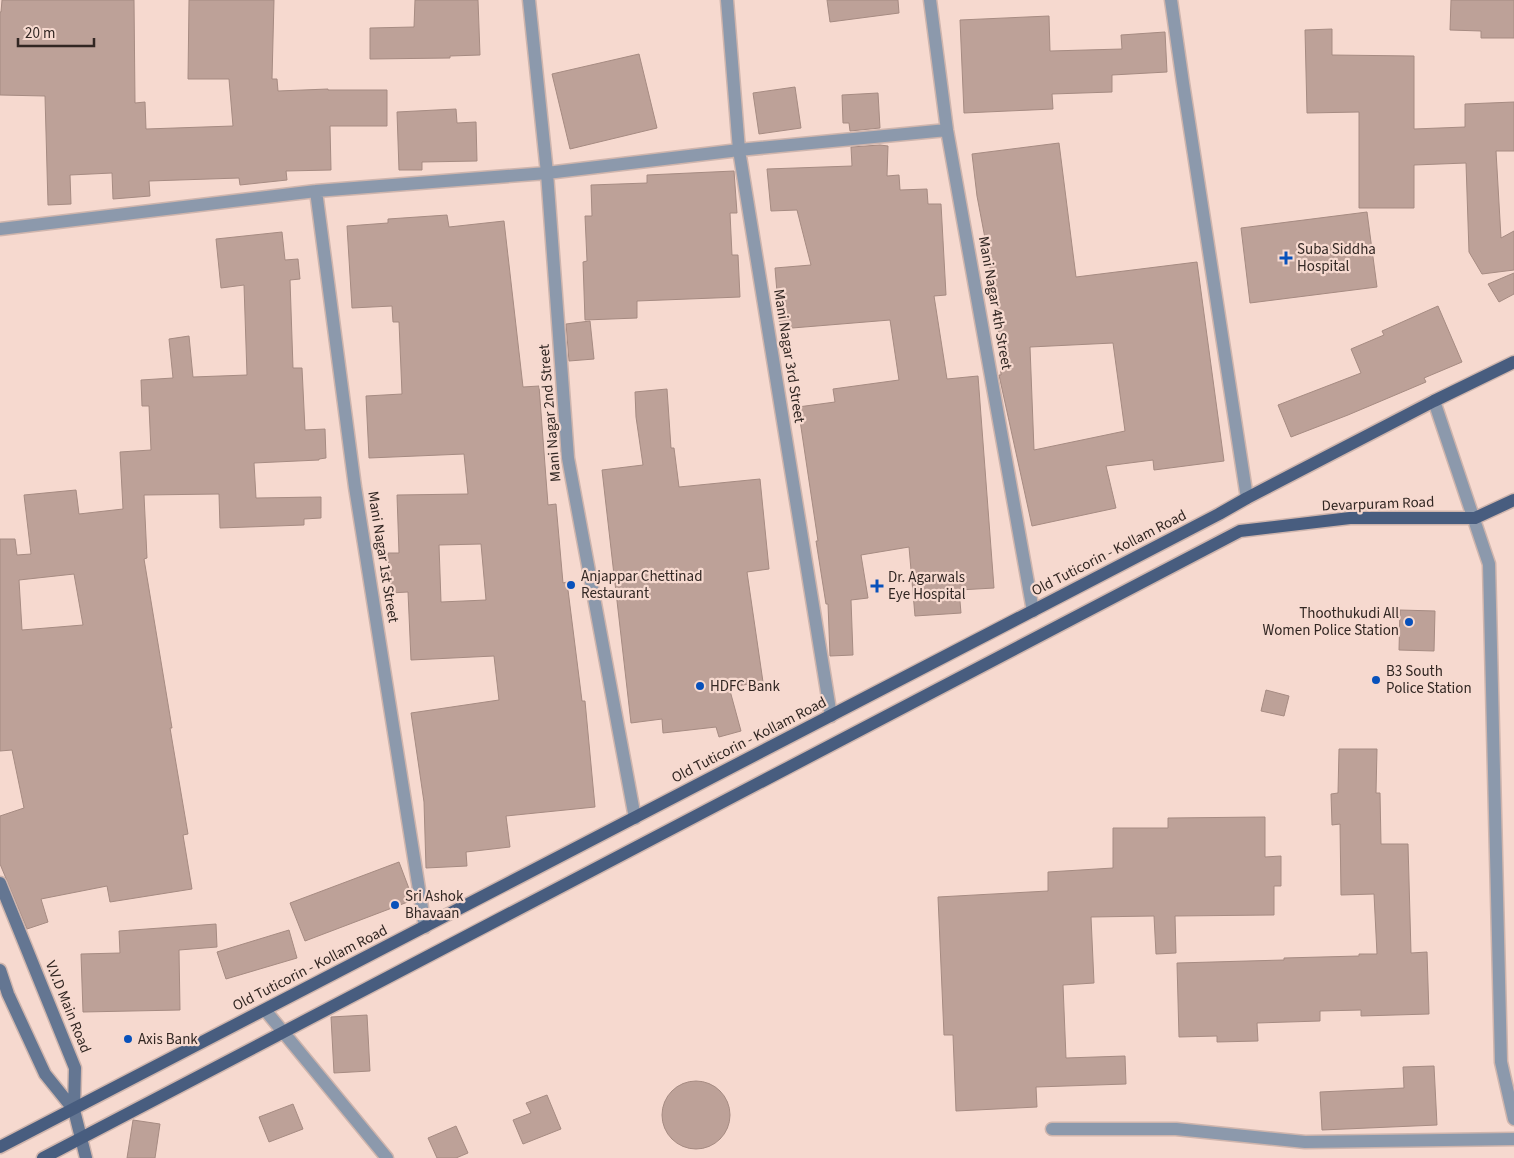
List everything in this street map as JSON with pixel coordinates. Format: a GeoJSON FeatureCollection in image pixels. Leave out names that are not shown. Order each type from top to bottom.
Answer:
{"type":"FeatureCollection","features":[{"type":"Feature","properties":{"kind":"main road","name":"Old Tuticorin - Kollam Road"},"geometry":{"type":"LineString","coordinates":[[0,1147],[1434,401],[1514,362]]}},
{"type":"Feature","properties":{"kind":"main road","name":"Devarpuram Road"},"geometry":{"type":"LineString","coordinates":[[284,1033],[1240,531],[1350,518],[1475,518],[1514,500]]}},
{"type":"Feature","properties":{"kind":"main road","name":"V.V.D Main Road"},"geometry":{"type":"LineString","coordinates":[[0,883],[75,1068],[74,1110]]}},
{"type":"Feature","properties":{"kind":"main road"},"geometry":{"type":"LineString","coordinates":[[0,970],[8,994],[45,1074],[74,1110],[86,1158]]}},
{"type":"Feature","properties":{"kind":"main road"},"geometry":{"type":"LineString","coordinates":[[43,1158],[284,1033]]}},
{"type":"Feature","properties":{"kind":"street","name":"Mani Nagar 2nd Street"},"geometry":{"type":"LineString","coordinates":[[529,0],[547,173],[568,458],[635,818]]}},
{"type":"Feature","properties":{"kind":"street","name":"Mani Nagar 3rd Street"},"geometry":{"type":"LineString","coordinates":[[727,0],[739,150],[831,716]]}},
{"type":"Feature","properties":{"kind":"street","name":"Mani Nagar 4th Street"},"geometry":{"type":"LineString","coordinates":[[930,0],[947,130],[1033,611]]}},
{"type":"Feature","properties":{"kind":"street"},"geometry":{"type":"LineString","coordinates":[[1171,0],[1247,498]]}},
{"type":"Feature","properties":{"kind":"street"},"geometry":{"type":"LineString","coordinates":[[0,229],[316,191],[547,173],[739,150],[947,130]]}},
{"type":"Feature","properties":{"kind":"street","name":"Mani Nagar 1st Street"},"geometry":{"type":"LineString","coordinates":[[316,191],[355,487],[425,927]]}},
{"type":"Feature","properties":{"kind":"street"},"geometry":{"type":"LineString","coordinates":[[1434,401],[1489,564],[1500,1062],[1514,1120]]}},
{"type":"Feature","properties":{"kind":"street"},"geometry":{"type":"LineString","coordinates":[[265,1010],[387,1158]]}},
{"type":"Feature","properties":{"kind":"street"},"geometry":{"type":"LineString","coordinates":[[1052,1129],[1176,1129],[1305,1142],[1514,1139]]}},
{"type":"Feature","properties":{"kind":"building"},"geometry":{"type":"Polygon","coordinates":[[[2,0],[134,0],[135,103],[145,102],[146,129],[233,126],[229,79],[188,79],[189,0],[274,0],[272,79],[277,79],[278,91],[328,89],[387,90],[387,126],[330,126],[331,170],[286,171],[287,180],[240,185],[239,178],[149,181],[150,196],[113,199],[112,173],[70,175],[71,204],[48,205],[45,96],[0,95],[0,12],[2,0]]]}},
{"type":"Feature","properties":{"kind":"building"},"geometry":{"type":"Polygon","coordinates":[[[415,0],[478,0],[480,55],[450,56],[450,58],[370,59],[370,28],[414,27],[415,0]]]}},
{"type":"Feature","properties":{"kind":"building"},"geometry":{"type":"Polygon","coordinates":[[[827,0],[898,0],[899,13],[830,22],[827,0]]]}},
{"type":"Feature","properties":{"kind":"building"},"geometry":{"type":"Polygon","coordinates":[[[1451,0],[1514,0],[1514,38],[1481,38],[1481,31],[1450,30],[1451,0]]]}},
{"type":"Feature","properties":{"kind":"building"},"geometry":{"type":"Polygon","coordinates":[[[1049,16],[1050,51],[1122,49],[1121,35],[1165,32],[1167,72],[1112,75],[1112,92],[1052,94],[1053,109],[964,113],[960,20],[1049,16]]]}},
{"type":"Feature","properties":{"kind":"building"},"geometry":{"type":"Polygon","coordinates":[[[1332,29],[1332,55],[1414,56],[1414,129],[1465,127],[1465,104],[1514,102],[1514,151],[1496,151],[1501,238],[1514,231],[1514,270],[1482,274],[1469,252],[1466,163],[1414,165],[1414,208],[1359,208],[1359,112],[1307,113],[1305,30],[1332,29]]]}},
{"type":"Feature","properties":{"kind":"building"},"geometry":{"type":"Polygon","coordinates":[[[639,54],[657,128],[570,149],[552,74],[639,54]]]}},
{"type":"Feature","properties":{"kind":"building"},"geometry":{"type":"Polygon","coordinates":[[[795,87],[801,128],[759,134],[753,93],[795,87]]]}},
{"type":"Feature","properties":{"kind":"building"},"geometry":{"type":"Polygon","coordinates":[[[878,93],[880,128],[850,131],[849,123],[843,123],[842,95],[878,93]]]}},
{"type":"Feature","properties":{"kind":"building"},"geometry":{"type":"Polygon","coordinates":[[[456,109],[457,123],[476,122],[477,161],[422,162],[422,170],[399,170],[397,112],[456,109]]]}},
{"type":"Feature","properties":{"kind":"building"},"geometry":{"type":"Polygon","coordinates":[[[1059,143],[1076,277],[1197,262],[1224,461],[1154,470],[1153,460],[1106,466],[1116,508],[1032,526],[999,375],[1001,375],[996,291],[993,291],[972,154],[1059,143]],[[1113,343],[1030,347],[1034,450],[1125,431],[1113,343]]]}},
{"type":"Feature","properties":{"kind":"building"},"geometry":{"type":"Polygon","coordinates":[[[888,146],[887,176],[899,175],[900,190],[927,189],[928,204],[941,204],[946,295],[934,296],[947,379],[978,376],[994,588],[959,590],[961,613],[915,616],[909,547],[861,555],[868,598],[851,600],[853,655],[830,656],[828,604],[826,604],[816,541],[818,541],[798,407],[835,402],[833,389],[899,380],[890,320],[780,329],[775,268],[811,265],[797,210],[771,211],[767,169],[852,166],[851,147],[888,146]]]}},
{"type":"Feature","properties":{"kind":"building"},"geometry":{"type":"Polygon","coordinates":[[[734,171],[737,213],[730,213],[732,255],[738,255],[740,297],[637,301],[637,318],[585,320],[583,262],[587,261],[585,216],[592,216],[591,185],[647,183],[647,175],[734,171]]]}},
{"type":"Feature","properties":{"kind":"building"},"geometry":{"type":"Polygon","coordinates":[[[1367,212],[1377,287],[1250,303],[1241,228],[1367,212]]]}},
{"type":"Feature","properties":{"kind":"building"},"geometry":{"type":"Polygon","coordinates":[[[447,215],[449,227],[504,221],[523,387],[539,386],[548,505],[556,504],[563,583],[567,582],[582,701],[585,701],[595,807],[506,816],[510,847],[466,852],[467,866],[426,868],[424,802],[411,713],[499,700],[494,656],[411,660],[408,592],[390,593],[388,553],[399,553],[397,495],[468,494],[464,454],[369,458],[366,396],[402,394],[399,322],[393,322],[392,306],[352,308],[347,226],[388,223],[388,219],[447,215]],[[481,544],[439,545],[441,602],[486,600],[481,544]]]}},
{"type":"Feature","properties":{"kind":"building"},"geometry":{"type":"Polygon","coordinates":[[[282,232],[285,260],[298,259],[300,279],[290,280],[293,368],[302,368],[305,430],[325,429],[326,458],[319,460],[254,463],[256,498],[321,497],[321,518],[304,519],[304,525],[220,528],[219,494],[144,495],[147,558],[144,559],[188,834],[183,835],[192,889],[110,902],[107,886],[41,899],[48,922],[27,929],[0,864],[0,816],[24,808],[12,750],[0,751],[0,539],[15,539],[17,555],[31,554],[24,495],[76,490],[79,514],[123,509],[120,452],[151,450],[149,406],[142,406],[141,380],[173,378],[169,339],[189,336],[193,377],[247,375],[244,285],[221,288],[216,239],[282,232]],[[74,574],[19,580],[22,630],[83,625],[74,574]]]}},
{"type":"Feature","properties":{"kind":"building"},"geometry":{"type":"Polygon","coordinates":[[[1514,273],[1514,294],[1499,302],[1488,284],[1514,273]]]}},
{"type":"Feature","properties":{"kind":"building"},"geometry":{"type":"Polygon","coordinates":[[[1438,306],[1462,362],[1424,378],[1426,382],[1291,437],[1278,405],[1361,373],[1351,349],[1384,335],[1382,331],[1438,306]]]}},
{"type":"Feature","properties":{"kind":"building"},"geometry":{"type":"Polygon","coordinates":[[[590,321],[594,359],[569,361],[566,324],[590,321]]]}},
{"type":"Feature","properties":{"kind":"building"},"geometry":{"type":"Polygon","coordinates":[[[667,389],[671,448],[674,448],[679,487],[760,479],[769,569],[747,572],[763,682],[729,687],[741,731],[719,737],[716,727],[663,733],[662,719],[631,723],[602,470],[643,465],[636,417],[635,392],[667,389]]]}},
{"type":"Feature","properties":{"kind":"building"},"geometry":{"type":"Polygon","coordinates":[[[1400,610],[1435,611],[1434,651],[1399,650],[1400,610]]]}},
{"type":"Feature","properties":{"kind":"building"},"geometry":{"type":"Polygon","coordinates":[[[1266,690],[1289,696],[1284,716],[1261,711],[1266,690]]]}},
{"type":"Feature","properties":{"kind":"building"},"geometry":{"type":"Polygon","coordinates":[[[1339,749],[1377,749],[1376,793],[1380,793],[1381,844],[1408,844],[1411,953],[1427,952],[1429,1014],[1361,1016],[1361,1010],[1320,1011],[1320,1021],[1257,1023],[1258,1041],[1217,1042],[1217,1036],[1179,1037],[1177,963],[1284,960],[1284,958],[1377,954],[1374,894],[1341,895],[1340,824],[1332,825],[1331,794],[1338,793],[1339,749]]]}},
{"type":"Feature","properties":{"kind":"building"},"geometry":{"type":"Polygon","coordinates":[[[1265,817],[1265,857],[1281,856],[1281,886],[1274,886],[1274,915],[1175,916],[1176,953],[1156,954],[1154,916],[1091,917],[1094,983],[1063,985],[1066,1058],[1125,1056],[1126,1084],[1036,1087],[1037,1107],[956,1111],[953,1035],[944,1035],[938,897],[1048,891],[1048,872],[1113,868],[1113,828],[1168,828],[1168,818],[1265,817]]]}},
{"type":"Feature","properties":{"kind":"building"},"geometry":{"type":"Polygon","coordinates":[[[399,862],[413,900],[305,941],[290,903],[399,862]]]}},
{"type":"Feature","properties":{"kind":"building"},"geometry":{"type":"Polygon","coordinates":[[[216,924],[217,947],[179,950],[180,1010],[83,1012],[81,954],[120,953],[119,931],[216,924]]]}},
{"type":"Feature","properties":{"kind":"building"},"geometry":{"type":"Polygon","coordinates":[[[289,930],[297,958],[226,979],[217,952],[289,930]]]}},
{"type":"Feature","properties":{"kind":"building"},"geometry":{"type":"Polygon","coordinates":[[[367,1015],[370,1071],[334,1073],[331,1017],[367,1015]]]}},
{"type":"Feature","properties":{"kind":"building"},"geometry":{"type":"Polygon","coordinates":[[[1434,1066],[1437,1125],[1322,1130],[1320,1092],[1404,1088],[1403,1067],[1434,1066]]]}},
{"type":"Feature","properties":{"kind":"building"},"geometry":{"type":"Polygon","coordinates":[[[696,1081],[709,1084],[720,1091],[727,1102],[730,1115],[727,1128],[720,1139],[709,1146],[696,1149],[683,1146],[672,1139],[665,1128],[662,1115],[665,1102],[672,1091],[683,1084],[696,1081]]]}},
{"type":"Feature","properties":{"kind":"building"},"geometry":{"type":"Polygon","coordinates":[[[547,1095],[561,1129],[523,1144],[513,1120],[531,1113],[526,1103],[547,1095]]]}},
{"type":"Feature","properties":{"kind":"building"},"geometry":{"type":"Polygon","coordinates":[[[293,1104],[303,1129],[269,1142],[259,1117],[293,1104]]]}},
{"type":"Feature","properties":{"kind":"building"},"geometry":{"type":"Polygon","coordinates":[[[133,1120],[160,1124],[155,1158],[127,1158],[133,1120]]]}},
{"type":"Feature","properties":{"kind":"building"},"geometry":{"type":"Polygon","coordinates":[[[456,1126],[468,1153],[456,1158],[437,1158],[428,1138],[456,1126]]]}},
{"type":"Feature","properties":{"kind":"place","name":"Suba Siddha Hospital"},"geometry":{"type":"Point","coordinates":[1286,258]}},
{"type":"Feature","properties":{"kind":"place","name":"Anjappar Chettinad Restaurant"},"geometry":{"type":"Point","coordinates":[571,585]}},
{"type":"Feature","properties":{"kind":"place","name":"Dr. Agarwals Eye Hospital"},"geometry":{"type":"Point","coordinates":[877,586]}},
{"type":"Feature","properties":{"kind":"place","name":"Thoothukudi All Women Police Station"},"geometry":{"type":"Point","coordinates":[1409,622]}},
{"type":"Feature","properties":{"kind":"place","name":"B3 South Police Station"},"geometry":{"type":"Point","coordinates":[1376,680]}},
{"type":"Feature","properties":{"kind":"place","name":"HDFC Bank"},"geometry":{"type":"Point","coordinates":[700,686]}},
{"type":"Feature","properties":{"kind":"place","name":"Sri Ashok Bhavaan"},"geometry":{"type":"Point","coordinates":[395,905]}},
{"type":"Feature","properties":{"kind":"place","name":"Axis Bank"},"geometry":{"type":"Point","coordinates":[128,1039]}}]}
